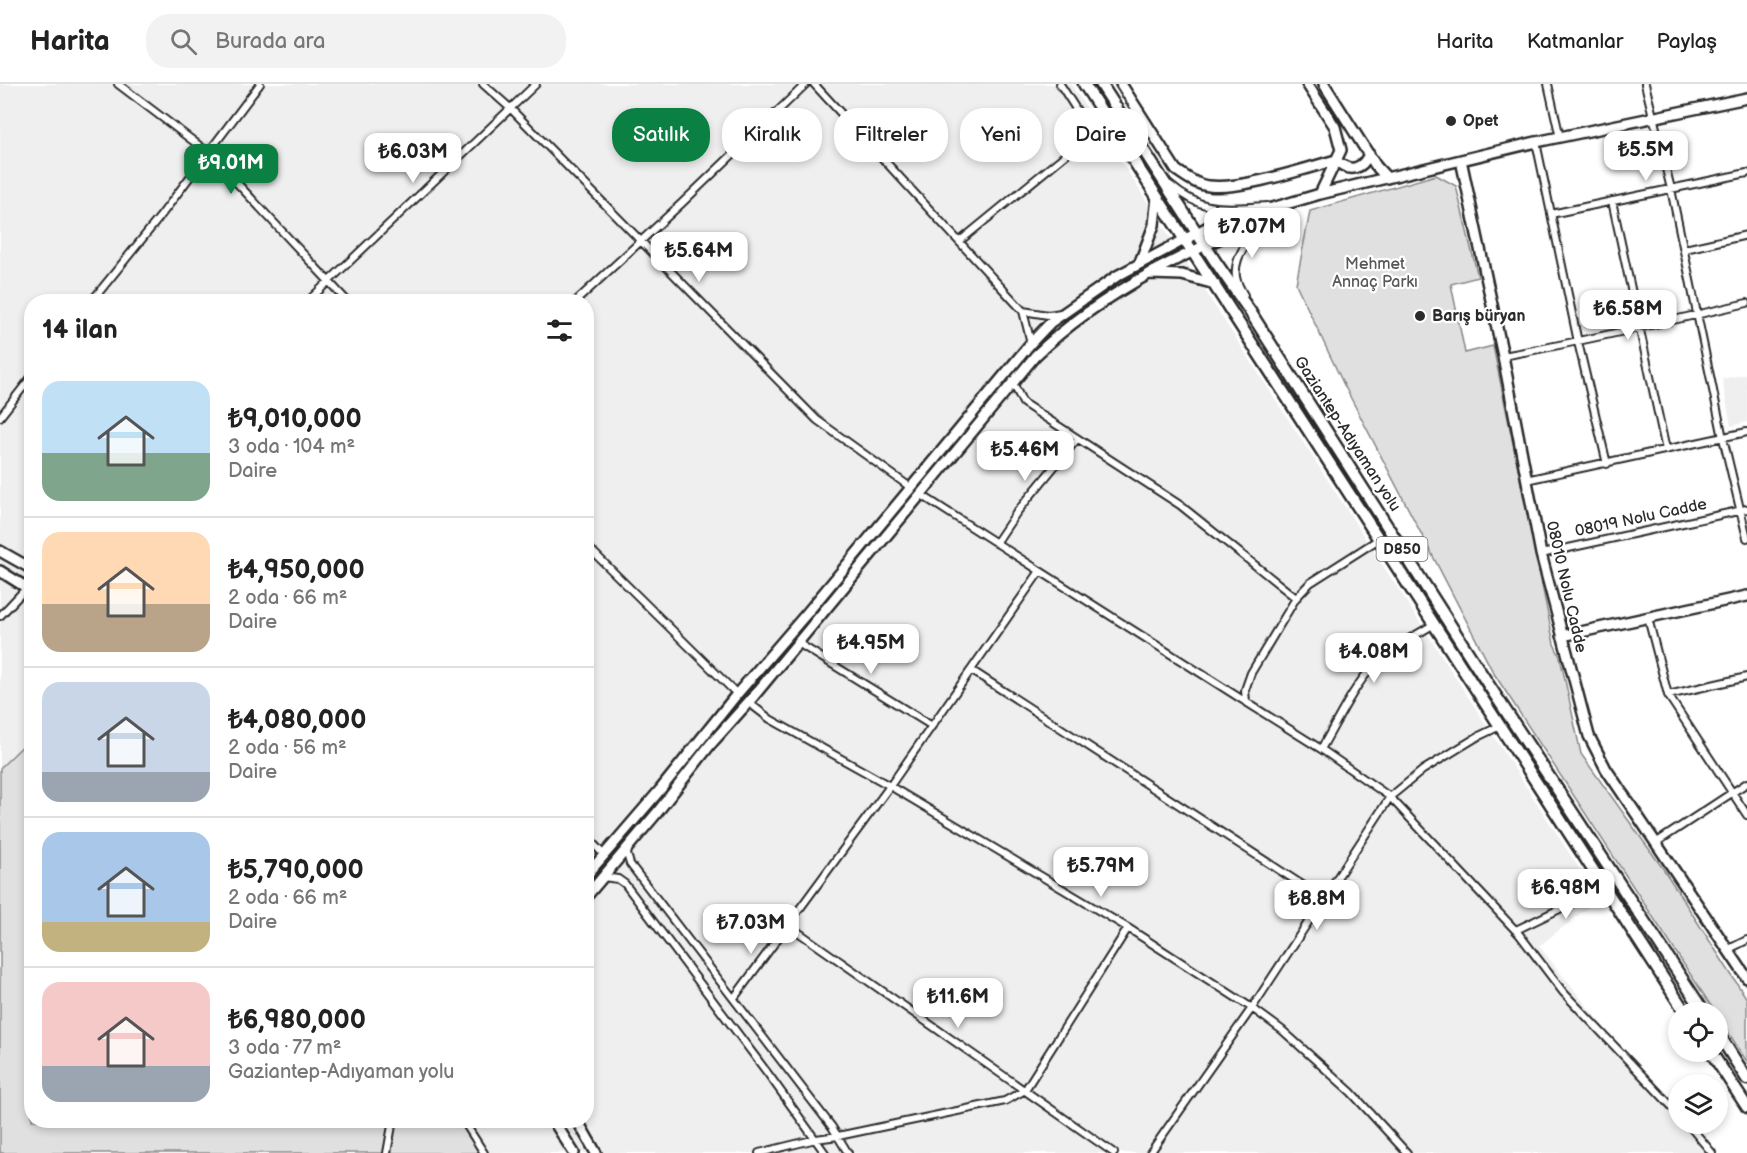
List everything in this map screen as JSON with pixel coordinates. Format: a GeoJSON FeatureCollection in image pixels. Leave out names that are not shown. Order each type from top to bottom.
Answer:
{"type":"FeatureCollection","features":[{"type":"Feature","properties":{"kind":"highway","name":"Gaziantep-Adıyaman yolu"},"geometry":{"type":"LineString","coordinates":[[1084,84],[1679,1002]]}},
{"type":"Feature","properties":{"kind":"highway","name":"Gaziantep-Adıyaman yolu"},"geometry":{"type":"LineString","coordinates":[[1101,84],[1204,244],[1250,310],[1488,684],[1697,1002]]}},
{"type":"Feature","properties":{"kind":"highway"},"geometry":{"type":"LineString","coordinates":[[1728,1049],[1747,1079]]}},
{"type":"Feature","properties":{"kind":"highway"},"geometry":{"type":"LineString","coordinates":[[1718,1062],[1747,1107]]}},
{"type":"Feature","properties":{"kind":"street"},"geometry":{"type":"LineString","coordinates":[[118,84],[208,153],[341,294]]}},
{"type":"Feature","properties":{"kind":"street"},"geometry":{"type":"LineString","coordinates":[[97,294],[159,218],[260,84]]}},
{"type":"Feature","properties":{"kind":"street"},"geometry":{"type":"LineString","coordinates":[[483,84],[510,108],[817,420],[910,487]]}},
{"type":"Feature","properties":{"kind":"street"},"geometry":{"type":"LineString","coordinates":[[315,294],[536,84]]}},
{"type":"Feature","properties":{"kind":"street"},"geometry":{"type":"LineString","coordinates":[[584,294],[806,84]]}},
{"type":"Feature","properties":{"kind":"street"},"geometry":{"type":"LineString","coordinates":[[814,84],[1023,311],[1031,343]]}},
{"type":"Feature","properties":{"kind":"street"},"geometry":{"type":"LineString","coordinates":[[960,241],[1086,138],[1083,120],[1060,84]]}},
{"type":"Feature","properties":{"kind":"street"},"geometry":{"type":"LineString","coordinates":[[1121,84],[1176,170],[1189,179],[1208,186],[1249,183],[1336,160]]}},
{"type":"Feature","properties":{"kind":"street"},"geometry":{"type":"LineString","coordinates":[[594,888],[1035,356],[1094,306],[1150,274],[1204,244],[1320,194],[1341,150],[1335,127],[1307,84]]}},
{"type":"Feature","properties":{"kind":"street"},"geometry":{"type":"LineString","coordinates":[[1324,84],[1387,178]]}},
{"type":"Feature","properties":{"kind":"street"},"geometry":{"type":"LineString","coordinates":[[1548,84],[1560,138]]}},
{"type":"Feature","properties":{"kind":"street"},"geometry":{"type":"LineString","coordinates":[[1645,84],[1685,249],[1723,438],[1744,510],[1747,538]]}},
{"type":"Feature","properties":{"kind":"street"},"geometry":{"type":"LineString","coordinates":[[594,867],[1031,343],[1051,322],[1140,262],[1208,227],[1320,194],[1536,142],[1747,98]]}},
{"type":"Feature","properties":{"kind":"street"},"geometry":{"type":"LineString","coordinates":[[1536,142],[1578,342],[1607,464]]}},
{"type":"Feature","properties":{"kind":"street"},"geometry":{"type":"LineString","coordinates":[[1336,160],[1344,167],[1360,167],[1365,163],[1369,154]]}},
{"type":"Feature","properties":{"kind":"street","name":"08010 Nolu Cadde"},"geometry":{"type":"LineString","coordinates":[[1461,160],[1503,356],[1541,554],[1589,736],[1606,769],[1747,978]]}},
{"type":"Feature","properties":{"kind":"street"},"geometry":{"type":"LineString","coordinates":[[1551,214],[1747,173]]}},
{"type":"Feature","properties":{"kind":"street"},"geometry":{"type":"LineString","coordinates":[[1162,178],[1184,197],[1202,205],[1234,209],[1280,206]]}},
{"type":"Feature","properties":{"kind":"street"},"geometry":{"type":"LineString","coordinates":[[1140,262],[1154,225],[1157,197]]}},
{"type":"Feature","properties":{"kind":"street"},"geometry":{"type":"LineString","coordinates":[[1612,201],[1666,450]]}},
{"type":"Feature","properties":{"kind":"street"},"geometry":{"type":"LineString","coordinates":[[1250,310],[1236,276],[1239,260],[1244,247],[1273,214]]}},
{"type":"Feature","properties":{"kind":"street"},"geometry":{"type":"LineString","coordinates":[[1685,249],[1747,235]]}},
{"type":"Feature","properties":{"kind":"street"},"geometry":{"type":"LineString","coordinates":[[1150,274],[1182,275],[1215,284]]}},
{"type":"Feature","properties":{"kind":"street"},"geometry":{"type":"LineString","coordinates":[[1503,356],[1578,342],[1747,303]]}},
{"type":"Feature","properties":{"kind":"street"},"geometry":{"type":"LineString","coordinates":[[1023,311],[1048,315],[1065,312]]}},
{"type":"Feature","properties":{"kind":"street"},"geometry":{"type":"LineString","coordinates":[[1013,383],[1023,403],[1180,505],[1296,598]]}},
{"type":"Feature","properties":{"kind":"street"},"geometry":{"type":"LineString","coordinates":[[0,417],[24,386]]}},
{"type":"Feature","properties":{"kind":"street"},"geometry":{"type":"LineString","coordinates":[[1526,480],[1747,432]]}},
{"type":"Feature","properties":{"kind":"street"},"geometry":{"type":"LineString","coordinates":[[996,543],[1017,512],[1077,439]]}},
{"type":"Feature","properties":{"kind":"street"},"geometry":{"type":"LineString","coordinates":[[920,494],[1321,748],[1390,797],[1516,930],[1563,993],[1668,1103]]}},
{"type":"Feature","properties":{"kind":"street","name":"08019 Nolu Cadde"},"geometry":{"type":"LineString","coordinates":[[1541,554],[1744,510]]}},
{"type":"Feature","properties":{"kind":"street"},"geometry":{"type":"LineString","coordinates":[[1246,702],[1245,690],[1251,672],[1296,598],[1310,583],[1379,539]]}},
{"type":"Feature","properties":{"kind":"street"},"geometry":{"type":"LineString","coordinates":[[0,551],[24,564]]}},
{"type":"Feature","properties":{"kind":"street"},"geometry":{"type":"LineString","coordinates":[[594,553],[737,694]]}},
{"type":"Feature","properties":{"kind":"street"},"geometry":{"type":"LineString","coordinates":[[0,571],[24,584]]}},
{"type":"Feature","properties":{"kind":"street"},"geometry":{"type":"LineString","coordinates":[[734,998],[890,786],[1040,571]]}},
{"type":"Feature","properties":{"kind":"street"},"geometry":{"type":"LineString","coordinates":[[0,616],[24,593]]}},
{"type":"Feature","properties":{"kind":"street"},"geometry":{"type":"LineString","coordinates":[[1562,636],[1747,596]]}},
{"type":"Feature","properties":{"kind":"street"},"geometry":{"type":"LineString","coordinates":[[1648,618],[1668,695],[1747,814]]}},
{"type":"Feature","properties":{"kind":"street"},"geometry":{"type":"LineString","coordinates":[[1321,748],[1374,665],[1390,651],[1434,624]]}},
{"type":"Feature","properties":{"kind":"street"},"geometry":{"type":"LineString","coordinates":[[798,643],[932,726]]}},
{"type":"Feature","properties":{"kind":"street"},"geometry":{"type":"LineString","coordinates":[[971,670],[1324,899]]}},
{"type":"Feature","properties":{"kind":"street"},"geometry":{"type":"LineString","coordinates":[[1668,695],[1747,677]]}},
{"type":"Feature","properties":{"kind":"street"},"geometry":{"type":"LineString","coordinates":[[748,702],[770,719],[890,786],[1128,928],[1252,1008],[1282,1029],[1351,1092],[1407,1153]]}},
{"type":"Feature","properties":{"kind":"street"},"geometry":{"type":"LineString","coordinates":[[1150,1153],[1252,1008],[1390,797],[1423,770],[1477,737],[1500,726]]}},
{"type":"Feature","properties":{"kind":"street"},"geometry":{"type":"LineString","coordinates":[[1657,842],[1747,783]]}},
{"type":"Feature","properties":{"kind":"street"},"geometry":{"type":"LineString","coordinates":[[594,844],[604,855]]}},
{"type":"Feature","properties":{"kind":"street"},"geometry":{"type":"LineString","coordinates":[[629,847],[627,854],[630,864],[734,998],[838,1136],[848,1153]]}},
{"type":"Feature","properties":{"kind":"street"},"geometry":{"type":"LineString","coordinates":[[603,877],[618,879],[625,884],[825,1153]]}},
{"type":"Feature","properties":{"kind":"street"},"geometry":{"type":"LineString","coordinates":[[1516,930],[1572,903],[1602,884]]}},
{"type":"Feature","properties":{"kind":"street"},"geometry":{"type":"LineString","coordinates":[[788,925],[1114,1153]]}},
{"type":"Feature","properties":{"kind":"street"},"geometry":{"type":"LineString","coordinates":[[759,1153],[816,1139],[1005,1101],[1025,1090],[1128,928]]}},
{"type":"Feature","properties":{"kind":"street"},"geometry":{"type":"LineString","coordinates":[[1727,950],[1747,940]]}},
{"type":"Feature","properties":{"kind":"street"},"geometry":{"type":"LineString","coordinates":[[387,1153],[392,1128]]}},
{"type":"Feature","properties":{"kind":"street"},"geometry":{"type":"LineString","coordinates":[[468,1128],[484,1153]]}},
{"type":"Feature","properties":{"kind":"street"},"geometry":{"type":"LineString","coordinates":[[559,1128],[574,1153]]}},
{"type":"Feature","properties":{"kind":"street"},"geometry":{"type":"LineString","coordinates":[[581,1128],[596,1153]]}},
{"type":"Feature","properties":{"kind":"street"},"geometry":{"type":"LineString","coordinates":[[1696,1134],[1712,1153]]}},
{"type":"Feature","properties":{"kind":"shaded area"},"geometry":{"type":"Polygon","coordinates":[[[0,84],[1071,84],[1087,108],[1054,108],[1054,162],[1122,162],[1599,899],[1539,946],[1668,1107],[1668,1134],[1689,1134],[1705,1153],[488,1153],[472,1128],[594,1128],[594,294],[24,294],[24,746],[0,769],[0,84]]]}},
{"type":"Feature","properties":{"kind":"shaded area"},"geometry":{"type":"Polygon","coordinates":[[[1747,374],[1747,422],[1731,426],[1722,379],[1747,374]]]}},
{"type":"Feature","properties":{"kind":"green space","name":"Mehmet Annaç Parkı"},"geometry":{"type":"Polygon","coordinates":[[[1436,175],[1456,186],[1478,277],[1451,284],[1465,353],[1493,346],[1554,644],[1560,657],[1581,754],[1664,870],[1747,999],[1747,1062],[1728,1032],[1728,1002],[1708,1002],[1493,672],[1343,383],[1296,284],[1310,211],[1436,175]]]}},
{"type":"Feature","properties":{"kind":"green space"},"geometry":{"type":"Polygon","coordinates":[[[24,745],[24,1128],[466,1128],[483,1153],[0,1153],[0,768],[24,745]]]}},
{"type":"Feature","properties":{"kind":"place","name":"Opet"},"geometry":{"type":"Point","coordinates":[1451,121]}},
{"type":"Feature","properties":{"kind":"place","name":"Barış büryan"},"geometry":{"type":"Point","coordinates":[1420,316]}}]}
